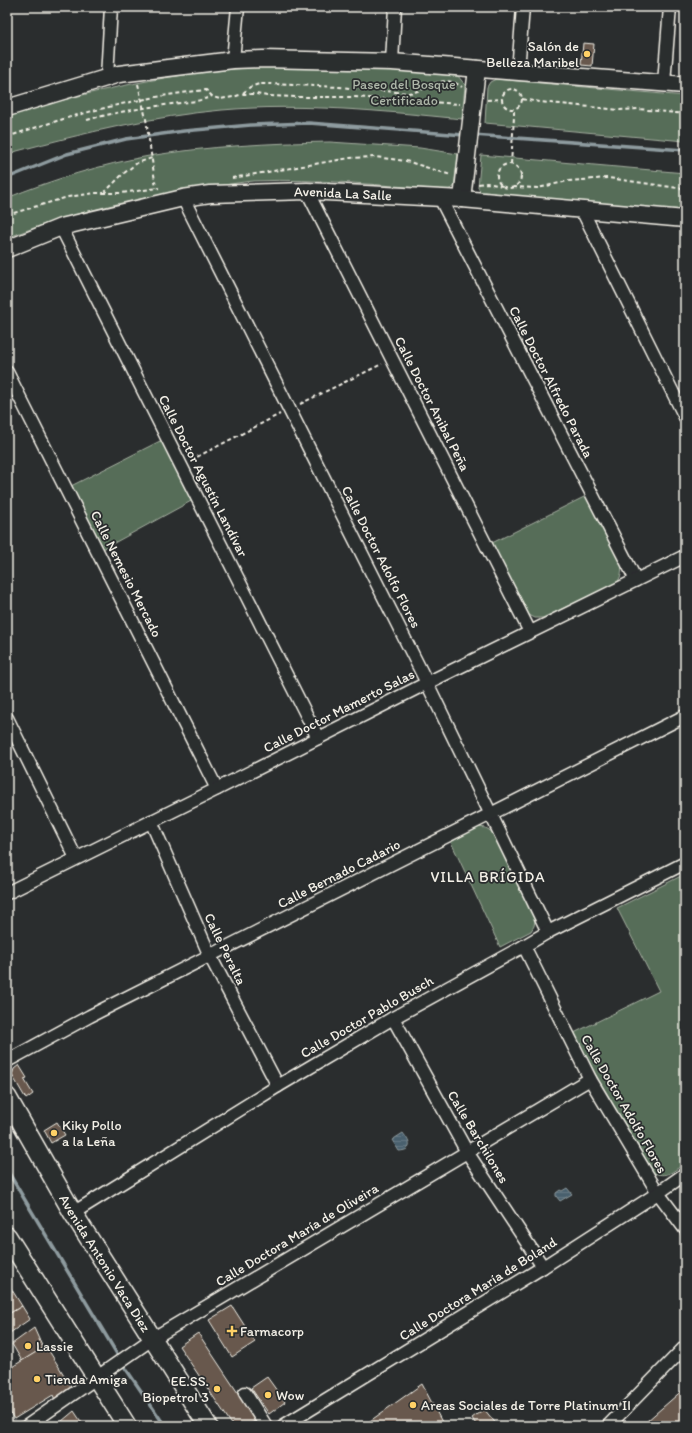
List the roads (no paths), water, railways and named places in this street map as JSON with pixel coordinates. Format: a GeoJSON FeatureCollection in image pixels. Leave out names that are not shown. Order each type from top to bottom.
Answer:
{"type":"FeatureCollection","features":[{"type":"Feature","properties":{"kind":"highway","name":"Avenida Antonio Vaca Diez"},"geometry":{"type":"LineString","coordinates":[[7,1097],[145,1343],[208,1426]]}},
{"type":"Feature","properties":{"kind":"highway"},"geometry":{"type":"LineString","coordinates":[[7,1236],[100,1375],[127,1426]]}},
{"type":"Feature","properties":{"kind":"main road"},"geometry":{"type":"LineString","coordinates":[[7,108],[107,77],[137,71],[233,60],[263,59],[392,62],[685,85]]}},
{"type":"Feature","properties":{"kind":"main road"},"geometry":{"type":"LineString","coordinates":[[462,199],[472,99],[477,69]]}},
{"type":"Feature","properties":{"kind":"main road","name":"Avenida La Salle"},"geometry":{"type":"LineString","coordinates":[[7,249],[61,227],[183,198],[210,194],[307,191],[462,199],[685,219]]}},
{"type":"Feature","properties":{"kind":"street"},"geometry":{"type":"LineString","coordinates":[[107,77],[111,7]]}},
{"type":"Feature","properties":{"kind":"street"},"geometry":{"type":"LineString","coordinates":[[233,60],[238,7]]}},
{"type":"Feature","properties":{"kind":"street"},"geometry":{"type":"LineString","coordinates":[[392,62],[395,7]]}},
{"type":"Feature","properties":{"kind":"street"},"geometry":{"type":"LineString","coordinates":[[518,71],[523,7]]}},
{"type":"Feature","properties":{"kind":"street"},"geometry":{"type":"LineString","coordinates":[[664,83],[670,7]]}},
{"type":"Feature","properties":{"kind":"street","name":"Calle Doctor Anibal Peña"},"geometry":{"type":"LineString","coordinates":[[307,191],[530,632]]}},
{"type":"Feature","properties":{"kind":"street","name":"Calle Doctor Adolfo Flores"},"geometry":{"type":"LineString","coordinates":[[183,198],[428,683],[548,932]]}},
{"type":"Feature","properties":{"kind":"street","name":"Calle Doctor Alfredo Parada"},"geometry":{"type":"LineString","coordinates":[[440,198],[636,580]]}},
{"type":"Feature","properties":{"kind":"street"},"geometry":{"type":"LineString","coordinates":[[582,210],[685,417]]}},
{"type":"Feature","properties":{"kind":"street","name":"Calle Doctor Agustín Landívar"},"geometry":{"type":"LineString","coordinates":[[61,227],[318,738]]}},
{"type":"Feature","properties":{"kind":"street","name":"Calle Nemesio Mercado"},"geometry":{"type":"LineString","coordinates":[[7,372],[217,789]]}},
{"type":"Feature","properties":{"kind":"street","name":"Calle Doctor Mamerto Salas"},"geometry":{"type":"LineString","coordinates":[[7,893],[685,556]]}},
{"type":"Feature","properties":{"kind":"street","name":"Calle Bernado Cadario"},"geometry":{"type":"LineString","coordinates":[[7,1061],[90,1016],[685,716]]}},
{"type":"Feature","properties":{"kind":"street"},"geometry":{"type":"LineString","coordinates":[[7,718],[76,858]]}},
{"type":"Feature","properties":{"kind":"street","name":"Calle Peralta"},"geometry":{"type":"LineString","coordinates":[[151,821],[210,956],[278,1086]]}},
{"type":"Feature","properties":{"kind":"street","name":"Calle Doctor Pablo Busch"},"geometry":{"type":"LineString","coordinates":[[73,1213],[278,1086],[393,1018],[548,932],[685,863]]}},
{"type":"Feature","properties":{"kind":"street","name":"Calle Doctor Adolfo Flores"},"geometry":{"type":"LineString","coordinates":[[524,946],[590,1079],[658,1193],[685,1228]]}},
{"type":"Feature","properties":{"kind":"street","name":"Calle Barchilones"},"geometry":{"type":"LineString","coordinates":[[393,1018],[468,1152],[543,1267]]}},
{"type":"Feature","properties":{"kind":"street","name":"Calle Doctora María de Oliveira"},"geometry":{"type":"LineString","coordinates":[[27,1426],[145,1343],[590,1079]]}},
{"type":"Feature","properties":{"kind":"street","name":"Calle Doctora María de Boland"},"geometry":{"type":"LineString","coordinates":[[284,1426],[543,1267],[685,1174]]}},
{"type":"Feature","properties":{"kind":"street"},"geometry":{"type":"LineString","coordinates":[[608,1426],[685,1347]]}},
{"type":"Feature","properties":{"kind":"street"},"geometry":{"type":"LineString","coordinates":[[245,1393],[266,1426]]}},
{"type":"Feature","properties":{"kind":"water"},"geometry":{"type":"Polygon","coordinates":[[[403,1133],[409,1142],[409,1147],[399,1151],[392,1140],[403,1133]]]}},
{"type":"Feature","properties":{"kind":"water"},"geometry":{"type":"Polygon","coordinates":[[[567,1188],[572,1194],[560,1201],[556,1196],[556,1193],[567,1188]]]}},
{"type":"Feature","properties":{"kind":"waterway"},"geometry":{"type":"LineString","coordinates":[[7,178],[67,154],[126,139],[184,131],[251,125],[309,123],[464,135]]}},
{"type":"Feature","properties":{"kind":"waterway"},"geometry":{"type":"LineString","coordinates":[[473,135],[685,150]]}},
{"type":"Feature","properties":{"kind":"waterway"},"geometry":{"type":"LineString","coordinates":[[7,1170],[126,1369],[165,1426]]}},
{"type":"Feature","properties":{"kind":"place","name":"Salón de Belleza Maribel"},"geometry":{"type":"Point","coordinates":[587,54]}},
{"type":"Feature","properties":{"kind":"place","name":"Kiky Pollo a la Leña"},"geometry":{"type":"Point","coordinates":[54,1133]}},
{"type":"Feature","properties":{"kind":"place","name":"Farmacorp"},"geometry":{"type":"Point","coordinates":[232,1331]}},
{"type":"Feature","properties":{"kind":"place","name":"Lassie"},"geometry":{"type":"Point","coordinates":[28,1346]}},
{"type":"Feature","properties":{"kind":"place","name":"Tienda Amiga"},"geometry":{"type":"Point","coordinates":[37,1379]}},
{"type":"Feature","properties":{"kind":"place","name":"EE.SS. Biopetrol 3"},"geometry":{"type":"Point","coordinates":[217,1389]}},
{"type":"Feature","properties":{"kind":"place","name":"Wow"},"geometry":{"type":"Point","coordinates":[268,1395]}},
{"type":"Feature","properties":{"kind":"place","name":"Areas Sociales de Torre Platinum II"},"geometry":{"type":"Point","coordinates":[413,1405]}},
{"type":"Feature","properties":{"kind":"district","name":"VILLA BRÍGIDA"},"geometry":{"type":"Point","coordinates":[488,877]}},
{"type":"Feature","properties":{"kind":"park label","name":"Paseo del Bosque Certificado"},"geometry":{"type":"Point","coordinates":[404,92]}}]}
